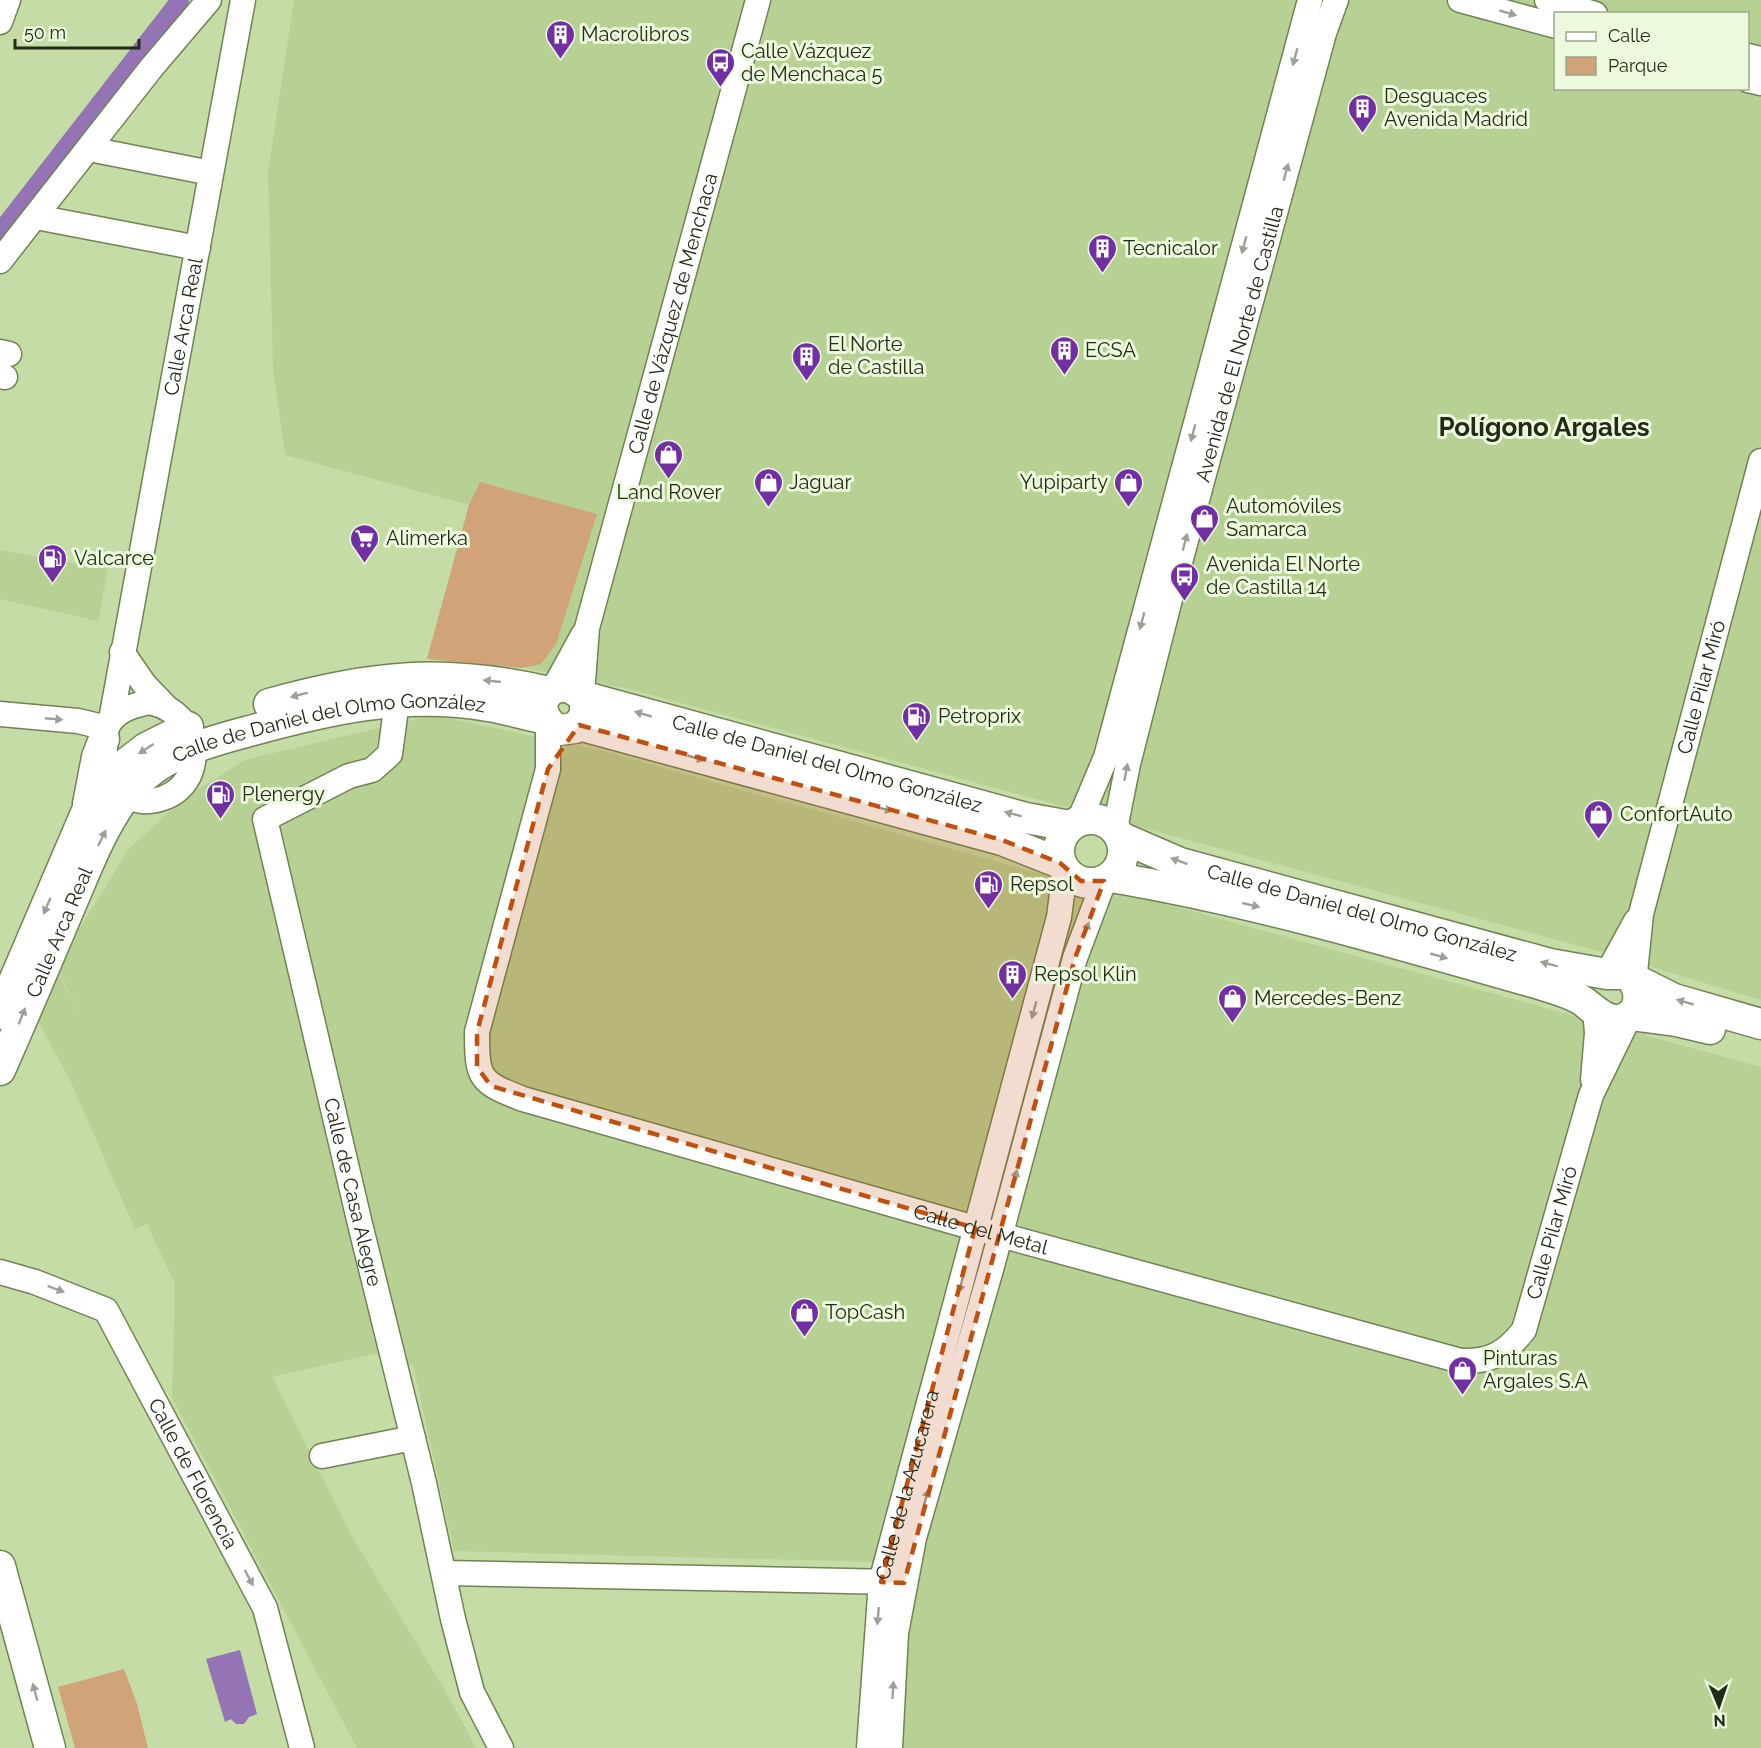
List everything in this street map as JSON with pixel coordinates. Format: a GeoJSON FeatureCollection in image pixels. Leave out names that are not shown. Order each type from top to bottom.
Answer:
{"type":"FeatureCollection","features":[{"type":"Feature","properties":{"kind":"main road","name":"Calle de Daniel del Olmo González"},"geometry":{"type":"LineString","coordinates":[[190,737],[325,688],[369,680],[459,677],[508,682],[565,708],[1002,840],[1063,867],[1081,881],[1108,879],[1161,884],[1306,918],[1533,982],[1577,997],[1604,1017],[1612,1020],[1630,1015],[1676,1021],[1761,1043]]}},
{"type":"Feature","properties":{"kind":"main road","name":"Calle de Daniel del Olmo González"},"geometry":{"type":"LineString","coordinates":[[118,787],[146,748],[313,713],[397,701],[565,708],[982,806],[1075,824],[1098,821],[1180,862],[1550,964],[1621,978],[1674,999],[1761,1024]]}},
{"type":"Feature","properties":{"kind":"main road"},"geometry":{"type":"LineString","coordinates":[[86,813],[96,764],[107,729]]}},
{"type":"Feature","properties":{"kind":"main road","name":"Calle Arca Real"},"geometry":{"type":"LineString","coordinates":[[0,1014],[86,813],[118,787]]}},
{"type":"Feature","properties":{"kind":"main road","name":"Calle Arca Real"},"geometry":{"type":"LineString","coordinates":[[0,1070],[118,787]]}},
{"type":"Feature","properties":{"kind":"main road"},"geometry":{"type":"LineString","coordinates":[[1063,867],[1061,843],[1075,824]]}},
{"type":"Feature","properties":{"kind":"main road"},"geometry":{"type":"LineString","coordinates":[[1108,879],[1123,856],[1118,833]]}},
{"type":"Feature","properties":{"kind":"main road"},"geometry":{"type":"LineString","coordinates":[[1595,1009],[1592,991],[1600,978],[1621,978],[1640,998],[1630,1015]]}},
{"type":"Feature","properties":{"kind":"main road"},"geometry":{"type":"LineString","coordinates":[[0,1566],[50,1748]]}},
{"type":"Feature","properties":{"kind":"main road"},"geometry":{"type":"LineString","coordinates":[[0,1641],[29,1748]]}},
{"type":"Feature","properties":{"kind":"street"},"geometry":{"type":"LineString","coordinates":[[0,22],[8,0]]}},
{"type":"Feature","properties":{"kind":"street"},"geometry":{"type":"LineString","coordinates":[[0,261],[152,67],[209,0]]}},
{"type":"Feature","properties":{"kind":"street","name":"Calle Arca Real"},"geometry":{"type":"LineString","coordinates":[[118,787],[107,729],[243,0]]}},
{"type":"Feature","properties":{"kind":"street","name":"Calle de Vázquez de Menchaca"},"geometry":{"type":"LineString","coordinates":[[477,1067],[477,1032],[758,0]]}},
{"type":"Feature","properties":{"kind":"street","name":"Avenida de El Norte de Castilla"},"geometry":{"type":"LineString","coordinates":[[1075,824],[1106,757],[1310,0]]}},
{"type":"Feature","properties":{"kind":"street","name":"Avenida de El Norte de Castilla"},"geometry":{"type":"LineString","coordinates":[[1118,833],[1128,764],[1170,599],[1324,33],[1336,0]]}},
{"type":"Feature","properties":{"kind":"street"},"geometry":{"type":"LineString","coordinates":[[1460,0],[1554,25]]}},
{"type":"Feature","properties":{"kind":"street"},"geometry":{"type":"LineString","coordinates":[[1546,0],[1588,12]]}},
{"type":"Feature","properties":{"kind":"street"},"geometry":{"type":"LineString","coordinates":[[89,149],[211,173]]}},
{"type":"Feature","properties":{"kind":"street"},"geometry":{"type":"LineString","coordinates":[[36,217],[198,248]]}},
{"type":"Feature","properties":{"kind":"street","name":"Calle Pilar Miró"},"geometry":{"type":"LineString","coordinates":[[1621,978],[1641,914],[1761,461]]}},
{"type":"Feature","properties":{"kind":"street"},"geometry":{"type":"LineString","coordinates":[[118,787],[145,802],[158,801],[180,789],[188,779],[192,767],[190,737],[181,717],[165,706],[144,684],[122,652]]}},
{"type":"Feature","properties":{"kind":"street","name":"Calle de Casa Alegre"},"geometry":{"type":"LineString","coordinates":[[397,701],[390,754],[372,770],[349,776],[266,819],[445,1573],[453,1619],[472,1692],[501,1748]]}},
{"type":"Feature","properties":{"kind":"street"},"geometry":{"type":"LineString","coordinates":[[0,714],[78,721],[107,729],[131,706],[150,702],[165,706]]}},
{"type":"Feature","properties":{"kind":"street"},"geometry":{"type":"LineString","coordinates":[[975,1228],[1059,917],[1063,867]]}},
{"type":"Feature","properties":{"kind":"street"},"geometry":{"type":"LineString","coordinates":[[1000,1234],[1075,958],[1108,879]]}},
{"type":"Feature","properties":{"kind":"street","name":"Calle Pilar Miró"},"geometry":{"type":"LineString","coordinates":[[1592,1095],[1597,1033],[1595,1009]]}},
{"type":"Feature","properties":{"kind":"street","name":"Calle Pilar Miró"},"geometry":{"type":"LineString","coordinates":[[1495,1357],[1510,1347],[1524,1330],[1592,1095],[1630,1015]]}},
{"type":"Feature","properties":{"kind":"street","name":"Calle del Metal"},"geometry":{"type":"LineString","coordinates":[[477,1067],[490,1086],[523,1099],[975,1228],[1461,1360],[1495,1357]]}},
{"type":"Feature","properties":{"kind":"street","name":"Calle de la Azucarera"},"geometry":{"type":"LineString","coordinates":[[869,1748],[893,1582],[975,1228]]}},
{"type":"Feature","properties":{"kind":"street","name":"Calle de la Azucarera"},"geometry":{"type":"LineString","coordinates":[[890,1748],[896,1633],[893,1582],[914,1538],[1000,1234]]}},
{"type":"Feature","properties":{"kind":"street","name":"Calle de Florencia"},"geometry":{"type":"LineString","coordinates":[[0,1272],[35,1282],[106,1310],[265,1608],[302,1748]]}},
{"type":"Feature","properties":{"kind":"street"},"geometry":{"type":"LineString","coordinates":[[322,1456],[413,1438]]}},
{"type":"Feature","properties":{"kind":"street"},"geometry":{"type":"LineString","coordinates":[[445,1573],[893,1582]]}},
{"type":"Feature","properties":{"kind":"highlighted area"},"geometry":{"type":"Polygon","coordinates":[[[579,725],[1002,840],[1060,863],[1081,881],[1104,881],[1075,958],[904,1583],[881,1582],[975,1228],[491,1086],[477,1067],[477,1032],[548,769],[579,725]]]}},
{"type":"Feature","properties":{"kind":"shaded area"},"geometry":{"type":"Polygon","coordinates":[[[294,0],[1761,0],[1761,1000],[1602,952],[629,689],[525,668],[427,659],[469,505],[285,455],[273,368],[268,172],[294,0]]]}},
{"type":"Feature","properties":{"kind":"shaded area","name":"Valcarce"},"geometry":{"type":"Polygon","coordinates":[[[0,550],[108,569],[98,621],[0,599],[0,550]]]}},
{"type":"Feature","properties":{"kind":"shaded area"},"geometry":{"type":"Polygon","coordinates":[[[433,715],[603,751],[1038,873],[1159,902],[1761,1067],[1761,1748],[901,1748],[911,1563],[454,1551],[413,1365],[405,1365],[400,1348],[272,1377],[351,1535],[446,1692],[476,1748],[357,1748],[172,1398],[175,1284],[147,1224],[135,1229],[71,1082],[8,966],[28,917],[80,1014],[56,966],[129,849],[183,799],[245,760],[433,715]]]}},
{"type":"Feature","properties":{"kind":"shaded area"},"geometry":{"type":"Polygon","coordinates":[[[240,1650],[257,1714],[249,1717],[244,1724],[236,1724],[231,1719],[225,1722],[206,1659],[240,1650]]]}},
{"type":"Feature","properties":{"kind":"green space"},"geometry":{"type":"Polygon","coordinates":[[[480,482],[597,514],[556,644],[541,664],[522,668],[427,659],[469,505],[480,482]]]}},
{"type":"Feature","properties":{"kind":"green space"},"geometry":{"type":"Polygon","coordinates":[[[124,1669],[137,1704],[148,1748],[75,1748],[58,1687],[124,1669]]]}},
{"type":"Feature","properties":{"kind":"waterway"},"geometry":{"type":"LineString","coordinates":[[0,232],[180,0]]}},
{"type":"Feature","properties":{"kind":"place","name":"Macrolibros"},"geometry":{"type":"Point","coordinates":[560,60]}},
{"type":"Feature","properties":{"kind":"place","name":"Calle Vázquez de Menchaca 5"},"geometry":{"type":"Point","coordinates":[720,88]}},
{"type":"Feature","properties":{"kind":"place","name":"Desguaces Avenida Madrid"},"geometry":{"type":"Point","coordinates":[1363,134]}},
{"type":"Feature","properties":{"kind":"place","name":"Tecnicalor"},"geometry":{"type":"Point","coordinates":[1102,274]}},
{"type":"Feature","properties":{"kind":"place","name":"ECSA"},"geometry":{"type":"Point","coordinates":[1064,376]}},
{"type":"Feature","properties":{"kind":"place","name":"El Norte de Castilla"},"geometry":{"type":"Point","coordinates":[807,382]}},
{"type":"Feature","properties":{"kind":"place","name":"Land Rover"},"geometry":{"type":"Point","coordinates":[669,480]}},
{"type":"Feature","properties":{"kind":"place","name":"Jaguar"},"geometry":{"type":"Point","coordinates":[768,508]}},
{"type":"Feature","properties":{"kind":"place","name":"Yupiparty"},"geometry":{"type":"Point","coordinates":[1129,508]}},
{"type":"Feature","properties":{"kind":"place","name":"Automóviles Samarca"},"geometry":{"type":"Point","coordinates":[1205,544]}},
{"type":"Feature","properties":{"kind":"place","name":"Alimerka"},"geometry":{"type":"Point","coordinates":[365,564]}},
{"type":"Feature","properties":{"kind":"place","name":"Valcarce"},"geometry":{"type":"Point","coordinates":[53,584]}},
{"type":"Feature","properties":{"kind":"place","name":"Avenida El Norte de Castilla 14"},"geometry":{"type":"Point","coordinates":[1185,602]}},
{"type":"Feature","properties":{"kind":"place","name":"Petroprix"},"geometry":{"type":"Point","coordinates":[917,742]}},
{"type":"Feature","properties":{"kind":"place","name":"Plenergy"},"geometry":{"type":"Point","coordinates":[221,820]}},
{"type":"Feature","properties":{"kind":"place","name":"ConfortAuto"},"geometry":{"type":"Point","coordinates":[1599,840]}},
{"type":"Feature","properties":{"kind":"place","name":"Repsol"},"geometry":{"type":"Point","coordinates":[989,910]}},
{"type":"Feature","properties":{"kind":"place","name":"Repsol Klin"},"geometry":{"type":"Point","coordinates":[1013,1000]}},
{"type":"Feature","properties":{"kind":"place","name":"Mercedes-Benz"},"geometry":{"type":"Point","coordinates":[1233,1024]}},
{"type":"Feature","properties":{"kind":"place","name":"TopCash"},"geometry":{"type":"Point","coordinates":[804,1338]}},
{"type":"Feature","properties":{"kind":"place","name":"Pinturas Argales S.A"},"geometry":{"type":"Point","coordinates":[1462,1396]}},
{"type":"Feature","properties":{"kind":"district","name":"Polígono Argales"},"geometry":{"type":"Point","coordinates":[1544,427]}}]}
